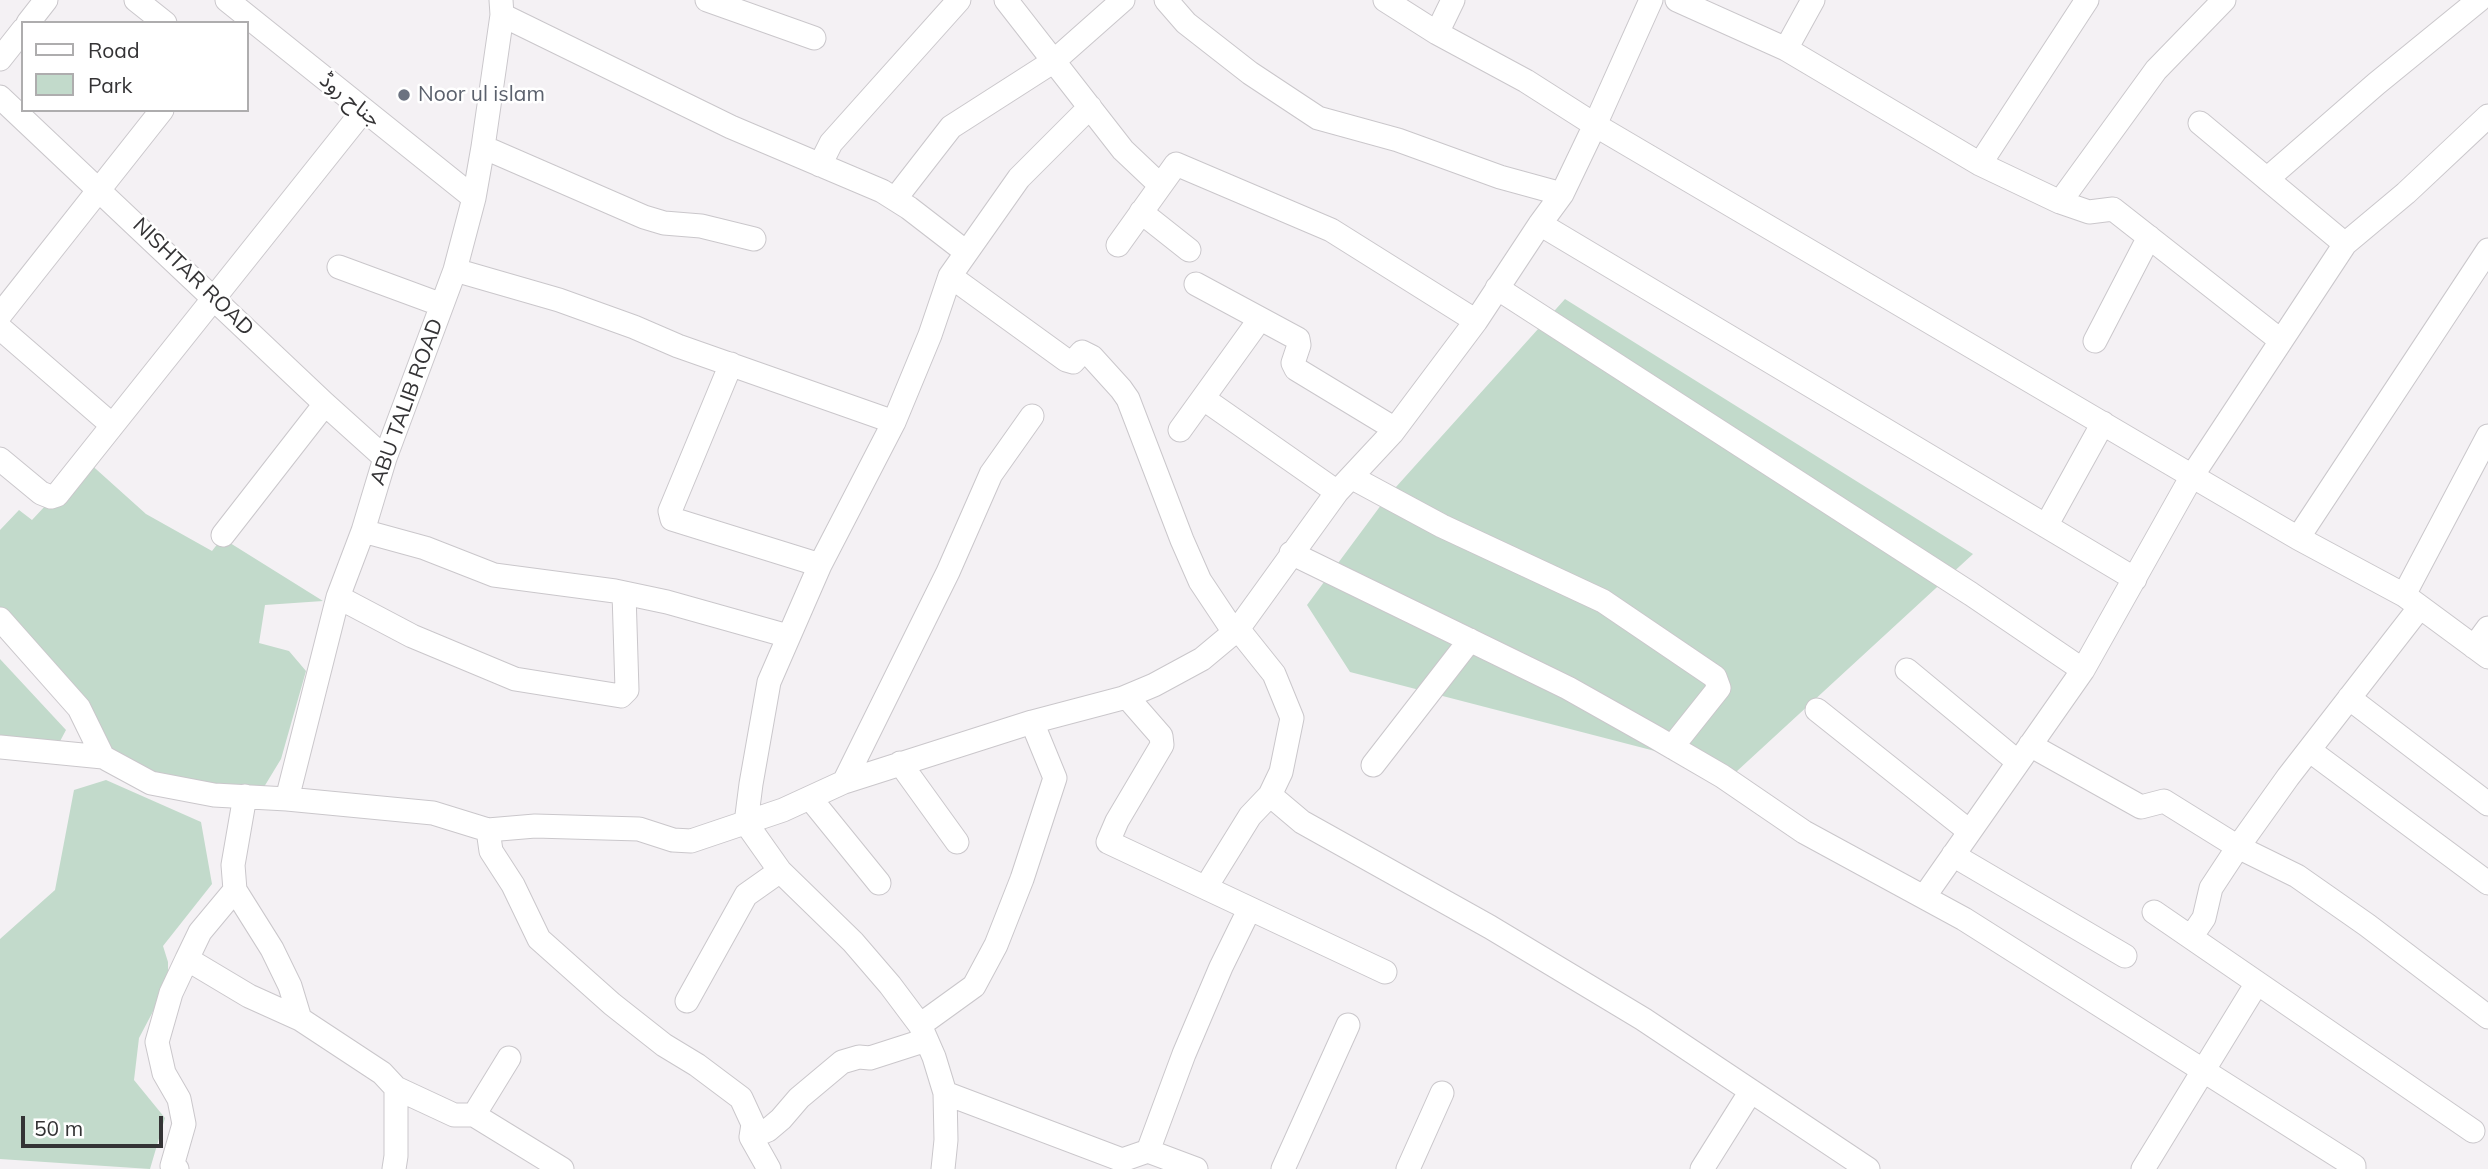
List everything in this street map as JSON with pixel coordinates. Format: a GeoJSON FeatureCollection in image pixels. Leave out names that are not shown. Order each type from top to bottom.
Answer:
{"type":"FeatureCollection","features":[{"type":"Feature","properties":{"kind":"street"},"geometry":{"type":"LineString","coordinates":[[30,21],[46,0]]}},
{"type":"Feature","properties":{"kind":"street"},"geometry":{"type":"LineString","coordinates":[[136,0],[162,21]]}},
{"type":"Feature","properties":{"kind":"street"},"geometry":{"type":"LineString","coordinates":[[706,0],[730,4],[814,38]]}},
{"type":"Feature","properties":{"kind":"street"},"geometry":{"type":"LineString","coordinates":[[820,165],[831,143],[959,0]]}},
{"type":"Feature","properties":{"kind":"street"},"geometry":{"type":"LineString","coordinates":[[1006,0],[1123,150],[1160,185]]}},
{"type":"Feature","properties":{"kind":"street"},"geometry":{"type":"LineString","coordinates":[[895,199],[951,127],[1054,61],[1122,0]]}},
{"type":"Feature","properties":{"kind":"street"},"geometry":{"type":"LineString","coordinates":[[1166,0],[1186,23],[1250,73],[1318,118],[1398,139],[1500,177],[1562,194]]}},
{"type":"Feature","properties":{"kind":"street"},"geometry":{"type":"LineString","coordinates":[[1385,0],[1437,33],[1527,81],[1595,125],[2103,424],[2412,601],[2481,652],[2488,628]]}},
{"type":"Feature","properties":{"kind":"street"},"geometry":{"type":"LineString","coordinates":[[1437,33],[1453,0]]}},
{"type":"Feature","properties":{"kind":"street"},"geometry":{"type":"LineString","coordinates":[[0,747],[103,757],[152,783],[185,791],[433,813],[488,830],[535,826],[639,829],[673,840],[691,841],[783,810],[844,782],[1032,722],[1127,697],[1154,685],[1202,659],[1236,631],[1291,553],[1344,485],[1395,429],[1476,321],[1562,194],[1651,0]]}},
{"type":"Feature","properties":{"kind":"street"},"geometry":{"type":"LineString","coordinates":[[1677,0],[1786,49],[1980,164],[2060,202],[2089,212],[2113,209],[2280,341]]}},
{"type":"Feature","properties":{"kind":"street"},"geometry":{"type":"LineString","coordinates":[[1786,49],[1813,0]]}},
{"type":"Feature","properties":{"kind":"street"},"geometry":{"type":"LineString","coordinates":[[1980,164],[2087,0]]}},
{"type":"Feature","properties":{"kind":"street"},"geometry":{"type":"LineString","coordinates":[[2060,202],[2156,70],[2224,0]]}},
{"type":"Feature","properties":{"kind":"street"},"geometry":{"type":"LineString","coordinates":[[2267,179],[2376,84],[2479,0]]}},
{"type":"Feature","properties":{"kind":"street"},"geometry":{"type":"LineString","coordinates":[[501,7],[732,127],[882,191],[966,252]]}},
{"type":"Feature","properties":{"kind":"street","name":"ABU TALIB ROAD"},"geometry":{"type":"LineString","coordinates":[[287,799],[338,597],[363,531],[385,458],[455,270],[474,198],[501,7]]}},
{"type":"Feature","properties":{"kind":"street","name":"جناح روڈ"},"geometry":{"type":"LineString","coordinates":[[248,23],[474,198]]}},
{"type":"Feature","properties":{"kind":"street"},"geometry":{"type":"LineString","coordinates":[[0,59],[21,33]]}},
{"type":"Feature","properties":{"kind":"street","name":"NISHTAR ROAD"},"geometry":{"type":"LineString","coordinates":[[0,97],[385,458]]}},
{"type":"Feature","properties":{"kind":"street"},"geometry":{"type":"LineString","coordinates":[[943,1169],[946,1140],[945,1093],[923,1032],[890,985],[853,942],[779,871],[746,823],[769,682],[820,565],[894,422],[930,335],[950,276],[1019,178],[1090,107]]}},
{"type":"Feature","properties":{"kind":"street"},"geometry":{"type":"LineString","coordinates":[[0,459],[41,494],[51,497],[57,495],[363,111]]}},
{"type":"Feature","properties":{"kind":"street"},"geometry":{"type":"LineString","coordinates":[[0,315],[160,112]]}},
{"type":"Feature","properties":{"kind":"street"},"geometry":{"type":"LineString","coordinates":[[1924,897],[2082,670],[2192,476],[2345,244],[2406,193],[2488,116]]}},
{"type":"Feature","properties":{"kind":"street"},"geometry":{"type":"LineString","coordinates":[[2200,123],[2345,244]]}},
{"type":"Feature","properties":{"kind":"street"},"geometry":{"type":"LineString","coordinates":[[483,146],[644,217],[664,223],[701,226],[754,239]]}},
{"type":"Feature","properties":{"kind":"street"},"geometry":{"type":"LineString","coordinates":[[1118,245],[1176,164],[1331,230],[1476,321]]}},
{"type":"Feature","properties":{"kind":"street"},"geometry":{"type":"LineString","coordinates":[[1141,212],[1189,250]]}},
{"type":"Feature","properties":{"kind":"street"},"geometry":{"type":"LineString","coordinates":[[1540,223],[2135,579]]}},
{"type":"Feature","properties":{"kind":"street"},"geometry":{"type":"LineString","coordinates":[[2095,341],[2149,237]]}},
{"type":"Feature","properties":{"kind":"street"},"geometry":{"type":"LineString","coordinates":[[2298,538],[2488,250]]}},
{"type":"Feature","properties":{"kind":"street"},"geometry":{"type":"LineString","coordinates":[[339,267],[442,305]]}},
{"type":"Feature","properties":{"kind":"street"},"geometry":{"type":"LineString","coordinates":[[455,270],[559,300],[894,422]]}},
{"type":"Feature","properties":{"kind":"street"},"geometry":{"type":"LineString","coordinates":[[950,276],[1066,360],[1073,362],[1082,352],[1092,358],[1121,389],[1128,399],[1181,540],[1200,581],[1236,631],[1274,674],[1292,718],[1281,772],[1270,795],[1250,816],[1206,887]]}},
{"type":"Feature","properties":{"kind":"street"},"geometry":{"type":"LineString","coordinates":[[1196,284],[1298,339],[1299,345],[1293,363],[1296,369],[1395,429]]}},
{"type":"Feature","properties":{"kind":"street"},"geometry":{"type":"LineString","coordinates":[[1497,288],[1971,594],[2082,670]]}},
{"type":"Feature","properties":{"kind":"street"},"geometry":{"type":"LineString","coordinates":[[1180,430],[1260,319]]}},
{"type":"Feature","properties":{"kind":"street"},"geometry":{"type":"LineString","coordinates":[[0,328],[112,425]]}},
{"type":"Feature","properties":{"kind":"street"},"geometry":{"type":"LineString","coordinates":[[731,364],[670,511],[672,519],[820,565]]}},
{"type":"Feature","properties":{"kind":"street"},"geometry":{"type":"LineString","coordinates":[[1204,399],[1344,485],[1442,526],[1603,601],[1716,677],[1719,688],[1672,747]]}},
{"type":"Feature","properties":{"kind":"street"},"geometry":{"type":"LineString","coordinates":[[223,535],[325,404]]}},
{"type":"Feature","properties":{"kind":"street"},"geometry":{"type":"LineString","coordinates":[[844,782],[948,572],[991,474],[1032,416]]}},
{"type":"Feature","properties":{"kind":"street"},"geometry":{"type":"LineString","coordinates":[[2046,526],[2103,424]]}},
{"type":"Feature","properties":{"kind":"street"},"geometry":{"type":"LineString","coordinates":[[2191,937],[2204,918],[2211,888],[2238,847],[2349,698],[2412,601],[2488,436]]}},
{"type":"Feature","properties":{"kind":"street"},"geometry":{"type":"LineString","coordinates":[[363,531],[425,548],[494,575],[624,593],[667,602],[788,636]]}},
{"type":"Feature","properties":{"kind":"street"},"geometry":{"type":"LineString","coordinates":[[1291,553],[1589,699],[1672,747],[1722,776],[1804,832],[1964,919],[2354,1166],[2354,1169]]}},
{"type":"Feature","properties":{"kind":"street"},"geometry":{"type":"LineString","coordinates":[[338,597],[412,635],[515,680],[621,696],[627,690],[624,593]]}},
{"type":"Feature","properties":{"kind":"street"},"geometry":{"type":"LineString","coordinates":[[0,620],[79,708],[103,757]]}},
{"type":"Feature","properties":{"kind":"street"},"geometry":{"type":"LineString","coordinates":[[1373,765],[1470,640]]}},
{"type":"Feature","properties":{"kind":"street"},"geometry":{"type":"LineString","coordinates":[[1907,670],[2024,753],[2141,807],[2164,801],[2238,847],[2297,876],[2367,925],[2488,1017]]}},
{"type":"Feature","properties":{"kind":"street"},"geometry":{"type":"LineString","coordinates":[[1127,697],[1161,736],[1162,746],[1117,821],[1108,842],[1385,972]]}},
{"type":"Feature","properties":{"kind":"street"},"geometry":{"type":"LineString","coordinates":[[2349,698],[2488,804]]}},
{"type":"Feature","properties":{"kind":"street"},"geometry":{"type":"LineString","coordinates":[[1817,710],[1969,831]]}},
{"type":"Feature","properties":{"kind":"street"},"geometry":{"type":"LineString","coordinates":[[751,1137],[768,1130],[782,1119],[799,1098],[842,1062],[859,1057],[870,1058],[923,1032],[974,986],[996,945],[1022,879],[1055,778],[1032,722]]}},
{"type":"Feature","properties":{"kind":"street"},"geometry":{"type":"LineString","coordinates":[[2309,750],[2488,883]]}},
{"type":"Feature","properties":{"kind":"street"},"geometry":{"type":"LineString","coordinates":[[900,764],[957,842]]}},
{"type":"Feature","properties":{"kind":"street"},"geometry":{"type":"LineString","coordinates":[[1270,795],[1302,822],[1490,926],[1643,1018],[1868,1169]]}},
{"type":"Feature","properties":{"kind":"street"},"geometry":{"type":"LineString","coordinates":[[245,796],[233,865],[235,890],[272,949],[290,986],[300,1019]]}},
{"type":"Feature","properties":{"kind":"street"},"geometry":{"type":"LineString","coordinates":[[810,798],[879,883]]}},
{"type":"Feature","properties":{"kind":"street"},"geometry":{"type":"LineString","coordinates":[[488,830],[491,851],[513,885],[539,939],[612,1004],[664,1045],[697,1065],[741,1098],[753,1124],[751,1137],[769,1169]]}},
{"type":"Feature","properties":{"kind":"street"},"geometry":{"type":"LineString","coordinates":[[1953,855],[2125,956]]}},
{"type":"Feature","properties":{"kind":"street"},"geometry":{"type":"LineString","coordinates":[[687,1001],[746,895],[779,871]]}},
{"type":"Feature","properties":{"kind":"street"},"geometry":{"type":"LineString","coordinates":[[177,1169],[172,1166],[184,1124],[179,1099],[164,1073],[157,1042],[171,993],[200,932],[235,890]]}},
{"type":"Feature","properties":{"kind":"street"},"geometry":{"type":"LineString","coordinates":[[1148,1151],[1189,1041],[1249,910]]}},
{"type":"Feature","properties":{"kind":"street"},"geometry":{"type":"LineString","coordinates":[[2154,912],[2473,1131]]}},
{"type":"Feature","properties":{"kind":"street"},"geometry":{"type":"LineString","coordinates":[[187,959],[249,996],[300,1019],[382,1073],[396,1088],[454,1115],[474,1115],[562,1169]]}},
{"type":"Feature","properties":{"kind":"street"},"geometry":{"type":"LineString","coordinates":[[2143,1169],[2257,983]]}},
{"type":"Feature","properties":{"kind":"street"},"geometry":{"type":"LineString","coordinates":[[1283,1169],[1348,1025]]}},
{"type":"Feature","properties":{"kind":"street"},"geometry":{"type":"LineString","coordinates":[[474,1115],[509,1058]]}},
{"type":"Feature","properties":{"kind":"street"},"geometry":{"type":"LineString","coordinates":[[394,1169],[396,1088]]}},
{"type":"Feature","properties":{"kind":"street"},"geometry":{"type":"LineString","coordinates":[[1702,1169],[1751,1091]]}},
{"type":"Feature","properties":{"kind":"street"},"geometry":{"type":"LineString","coordinates":[[945,1093],[1122,1160],[1148,1151],[1196,1169]]}},
{"type":"Feature","properties":{"kind":"street"},"geometry":{"type":"LineString","coordinates":[[1408,1169],[1442,1093]]}},
{"type":"Feature","properties":{"kind":"green space"},"geometry":{"type":"Polygon","coordinates":[[[1565,299],[1973,554],[1736,772],[1350,672],[1307,605],[1387,497],[1565,299]]]}},
{"type":"Feature","properties":{"kind":"green space"},"geometry":{"type":"Polygon","coordinates":[[[87,461],[146,514],[212,551],[222,538],[323,601],[265,605],[259,643],[289,651],[306,671],[281,759],[264,787],[164,783],[115,759],[0,635],[0,530],[19,510],[32,520],[87,461]]]}},
{"type":"Feature","properties":{"kind":"green space"},"geometry":{"type":"Polygon","coordinates":[[[0,659],[66,730],[58,745],[0,738],[0,659]]]}},
{"type":"Feature","properties":{"kind":"green space"},"geometry":{"type":"Polygon","coordinates":[[[106,780],[201,822],[212,884],[163,946],[168,962],[168,983],[139,1038],[134,1080],[165,1118],[150,1169],[0,1159],[0,939],[55,890],[74,790],[106,780]]]}},
{"type":"Feature","properties":{"kind":"place","name":"Noor ul islam"},"geometry":{"type":"Point","coordinates":[404,95]}}]}
